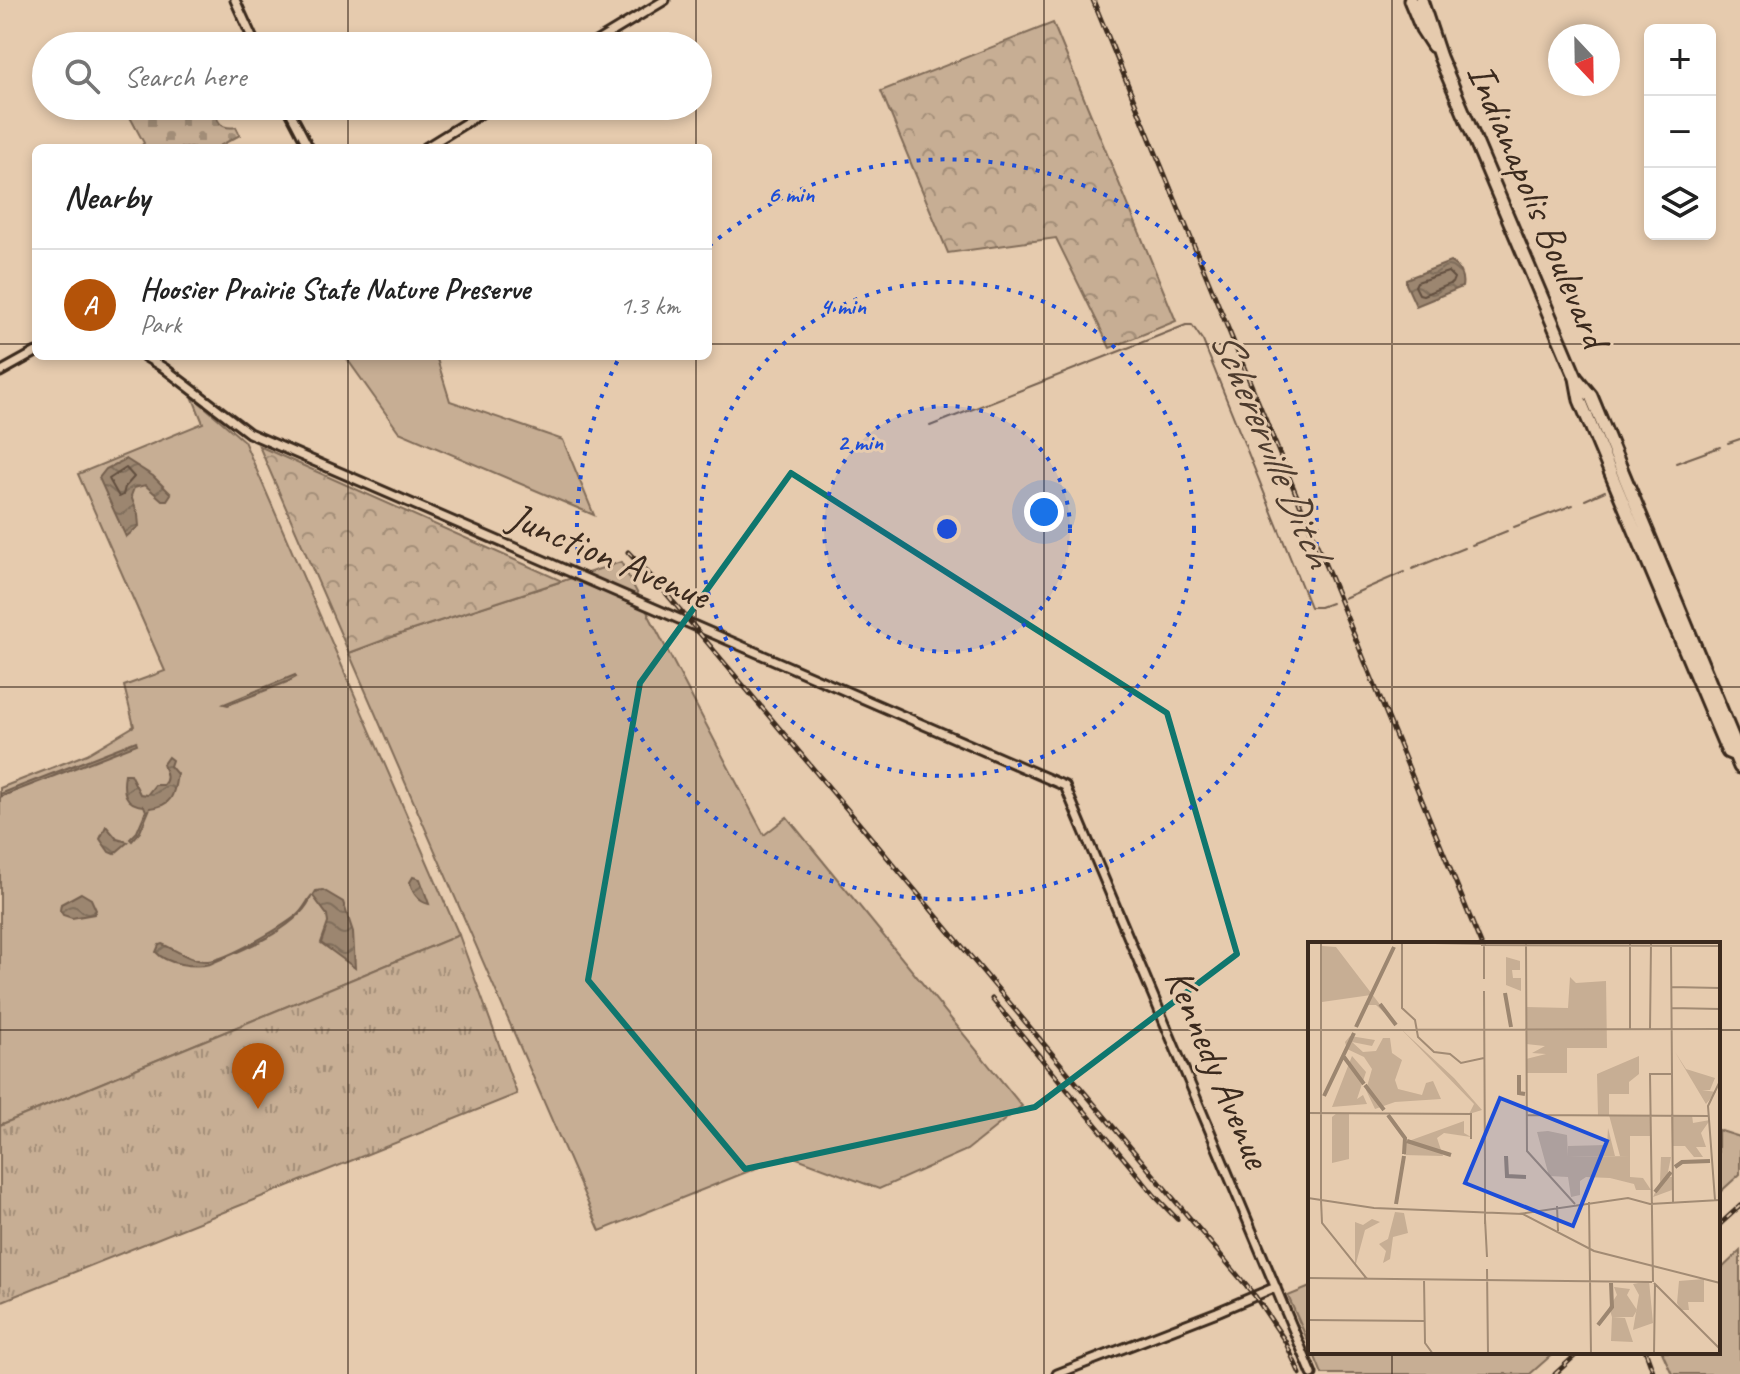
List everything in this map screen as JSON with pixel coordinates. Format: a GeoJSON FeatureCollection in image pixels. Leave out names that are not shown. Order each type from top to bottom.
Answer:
{"type":"FeatureCollection","features":[{"type":"Feature","properties":{"kind":"highway","name":"Indianapolis Boulevard"},"geometry":{"type":"LineString","coordinates":[[1410,0],[1422,29],[1440,57]]}},
{"type":"Feature","properties":{"kind":"highway","name":"Indianapolis Boulevard"},"geometry":{"type":"LineString","coordinates":[[1421,0],[1440,57],[1576,378],[1580,400],[1728,752],[1735,755],[1740,767]]}},
{"type":"Feature","properties":{"kind":"street"},"geometry":{"type":"LineString","coordinates":[[235,0],[250,32]]}},
{"type":"Feature","properties":{"kind":"street"},"geometry":{"type":"LineString","coordinates":[[612,32],[665,0]]}},
{"type":"Feature","properties":{"kind":"street"},"geometry":{"type":"LineString","coordinates":[[294,120],[307,144]]}},
{"type":"Feature","properties":{"kind":"street"},"geometry":{"type":"LineString","coordinates":[[431,144],[470,120]]}},
{"type":"Feature","properties":{"kind":"street"},"geometry":{"type":"LineString","coordinates":[[0,372],[32,354]]}},
{"type":"Feature","properties":{"kind":"street","name":"Junction Avenue"},"geometry":{"type":"LineString","coordinates":[[149,360],[249,433],[1065,786]]}},
{"type":"Feature","properties":{"kind":"street","name":"Kennedy Avenue"},"geometry":{"type":"LineString","coordinates":[[1065,786],[1312,1374]]}},
{"type":"Feature","properties":{"kind":"street"},"geometry":{"type":"LineString","coordinates":[[1057,1374],[1276,1287]]}},
{"type":"Feature","properties":{"kind":"highlighted area"},"geometry":{"type":"Polygon","coordinates":[[[791,473],[1167,713],[1237,954],[1035,1107],[745,1169],[588,980],[640,683],[791,473]]]}},
{"type":"Feature","properties":{"kind":"green space"},"geometry":{"type":"Polygon","coordinates":[[[1053,23],[1176,321],[1110,348],[1056,238],[948,253],[881,91],[1053,23]]]}},
{"type":"Feature","properties":{"kind":"green space"},"geometry":{"type":"Polygon","coordinates":[[[132,120],[219,120],[226,127],[236,127],[240,135],[223,144],[144,143],[132,120]]]}},
{"type":"Feature","properties":{"kind":"green space"},"geometry":{"type":"Polygon","coordinates":[[[348,360],[437,360],[450,401],[563,440],[594,515],[399,432],[348,360]]]}},
{"type":"Feature","properties":{"kind":"green space"},"geometry":{"type":"Polygon","coordinates":[[[192,396],[244,441],[459,935],[0,1125],[0,788],[87,754],[134,726],[124,686],[165,671],[78,474],[203,423],[192,396]]]}},
{"type":"Feature","properties":{"kind":"green space"},"geometry":{"type":"Polygon","coordinates":[[[259,446],[562,581],[349,653],[259,446]]]}},
{"type":"Feature","properties":{"kind":"green space"},"geometry":{"type":"Polygon","coordinates":[[[621,562],[764,835],[787,817],[1022,1106],[967,1150],[879,1189],[789,1155],[600,1231],[349,653],[621,562]]]}},
{"type":"Feature","properties":{"kind":"green space"},"geometry":{"type":"Polygon","coordinates":[[[459,935],[517,1094],[0,1302],[0,1125],[459,935]]]}},
{"type":"Feature","properties":{"kind":"green space"},"geometry":{"type":"Polygon","coordinates":[[[1720,1131],[1740,1137],[1740,1174],[1720,1192],[1720,1131]]]}},
{"type":"Feature","properties":{"kind":"green space"},"geometry":{"type":"Polygon","coordinates":[[[1740,1251],[1740,1374],[1672,1374],[1663,1354],[1720,1354],[1720,1270],[1740,1251]]]}},
{"type":"Feature","properties":{"kind":"green space"},"geometry":{"type":"Polygon","coordinates":[[[1308,1288],[1308,1341],[1288,1296],[1308,1288]]]}},
{"type":"Feature","properties":{"kind":"green space"},"geometry":{"type":"Polygon","coordinates":[[[1314,1354],[1553,1354],[1530,1374],[1322,1374],[1314,1354]]]}},
{"type":"Feature","properties":{"kind":"water"},"geometry":{"type":"Polygon","coordinates":[[[1450,262],[1460,272],[1462,287],[1416,306],[1406,279],[1450,262]]]}},
{"type":"Feature","properties":{"kind":"water"},"geometry":{"type":"Polygon","coordinates":[[[126,459],[153,476],[171,494],[167,500],[162,500],[145,485],[134,488],[131,496],[139,526],[126,537],[99,478],[106,469],[126,459]]]}},
{"type":"Feature","properties":{"kind":"water"},"geometry":{"type":"Polygon","coordinates":[[[295,675],[287,682],[224,704],[295,675]]]}},
{"type":"Feature","properties":{"kind":"water"},"geometry":{"type":"Polygon","coordinates":[[[136,741],[137,744],[0,797],[0,794],[136,741]]]}},
{"type":"Feature","properties":{"kind":"water"},"geometry":{"type":"Polygon","coordinates":[[[168,757],[172,760],[170,766],[177,774],[171,798],[164,805],[150,808],[140,832],[132,841],[130,839],[137,832],[146,811],[144,806],[133,803],[126,796],[125,774],[130,774],[140,794],[147,795],[155,785],[165,782],[163,764],[168,757]]]}},
{"type":"Feature","properties":{"kind":"water"},"geometry":{"type":"Polygon","coordinates":[[[106,826],[117,839],[128,842],[114,854],[100,839],[106,826]]]}},
{"type":"Feature","properties":{"kind":"water"},"geometry":{"type":"Polygon","coordinates":[[[413,877],[420,879],[429,904],[414,893],[410,882],[413,877]]]}},
{"type":"Feature","properties":{"kind":"water"},"geometry":{"type":"Polygon","coordinates":[[[323,890],[343,902],[353,932],[355,968],[321,943],[328,923],[327,915],[313,896],[316,891],[323,890]]]}},
{"type":"Feature","properties":{"kind":"water"},"geometry":{"type":"Polygon","coordinates":[[[81,893],[91,899],[96,910],[94,914],[72,918],[63,915],[61,904],[81,893]]]}},
{"type":"Feature","properties":{"kind":"water"},"geometry":{"type":"Polygon","coordinates":[[[312,895],[306,907],[283,928],[210,964],[181,964],[166,960],[156,952],[162,944],[196,960],[208,961],[228,955],[290,920],[312,895]]]}},
{"type":"Feature","properties":{"kind":"waterway","name":"Schererville Ditch"},"geometry":{"type":"LineString","coordinates":[[930,426],[1192,325],[1203,341],[1310,607],[1331,603]]}},
{"type":"Feature","properties":{"kind":"waterway","name":"Schererville Ditch"},"geometry":{"type":"LineString","coordinates":[[1728,443],[1740,439]]}},
{"type":"Feature","properties":{"kind":"waterway","name":"Schererville Ditch"},"geometry":{"type":"LineString","coordinates":[[1676,463],[1720,447]]}},
{"type":"Feature","properties":{"kind":"waterway","name":"Schererville Ditch"},"geometry":{"type":"LineString","coordinates":[[1585,500],[1605,491]]}},
{"type":"Feature","properties":{"kind":"waterway","name":"Schererville Ditch"},"geometry":{"type":"LineString","coordinates":[[1514,527],[1573,505]]}},
{"type":"Feature","properties":{"kind":"waterway","name":"Schererville Ditch"},"geometry":{"type":"LineString","coordinates":[[1472,545],[1507,531]]}},
{"type":"Feature","properties":{"kind":"waterway","name":"Schererville Ditch"},"geometry":{"type":"LineString","coordinates":[[1412,569],[1464,548]]}},
{"type":"Feature","properties":{"kind":"waterway","name":"Schererville Ditch"},"geometry":{"type":"LineString","coordinates":[[1344,598],[1404,572]]}},
{"type":"Feature","properties":{"kind":"railway"},"geometry":{"type":"LineString","coordinates":[[1093,0],[1480,942]]}},
{"type":"Feature","properties":{"kind":"railway"},"geometry":{"type":"LineString","coordinates":[[628,552],[660,586],[1255,1296],[1285,1341],[1300,1374]]}},
{"type":"Feature","properties":{"kind":"railway"},"geometry":{"type":"LineString","coordinates":[[992,999],[1177,1219]]}},
{"type":"Feature","properties":{"kind":"railway"},"geometry":{"type":"LineString","coordinates":[[1720,1224],[1740,1206]]}},
{"type":"Feature","properties":{"kind":"railway"},"geometry":{"type":"LineString","coordinates":[[1555,1374],[1577,1354]]}},
{"type":"Feature","properties":{"kind":"railway"},"geometry":{"type":"LineString","coordinates":[[1647,1354],[1654,1374]]}},
{"type":"Feature","properties":{"kind":"place","name":"Hoosier Prairie State Nature Preserve"},"geometry":{"type":"Point","coordinates":[258,1109]}}]}
